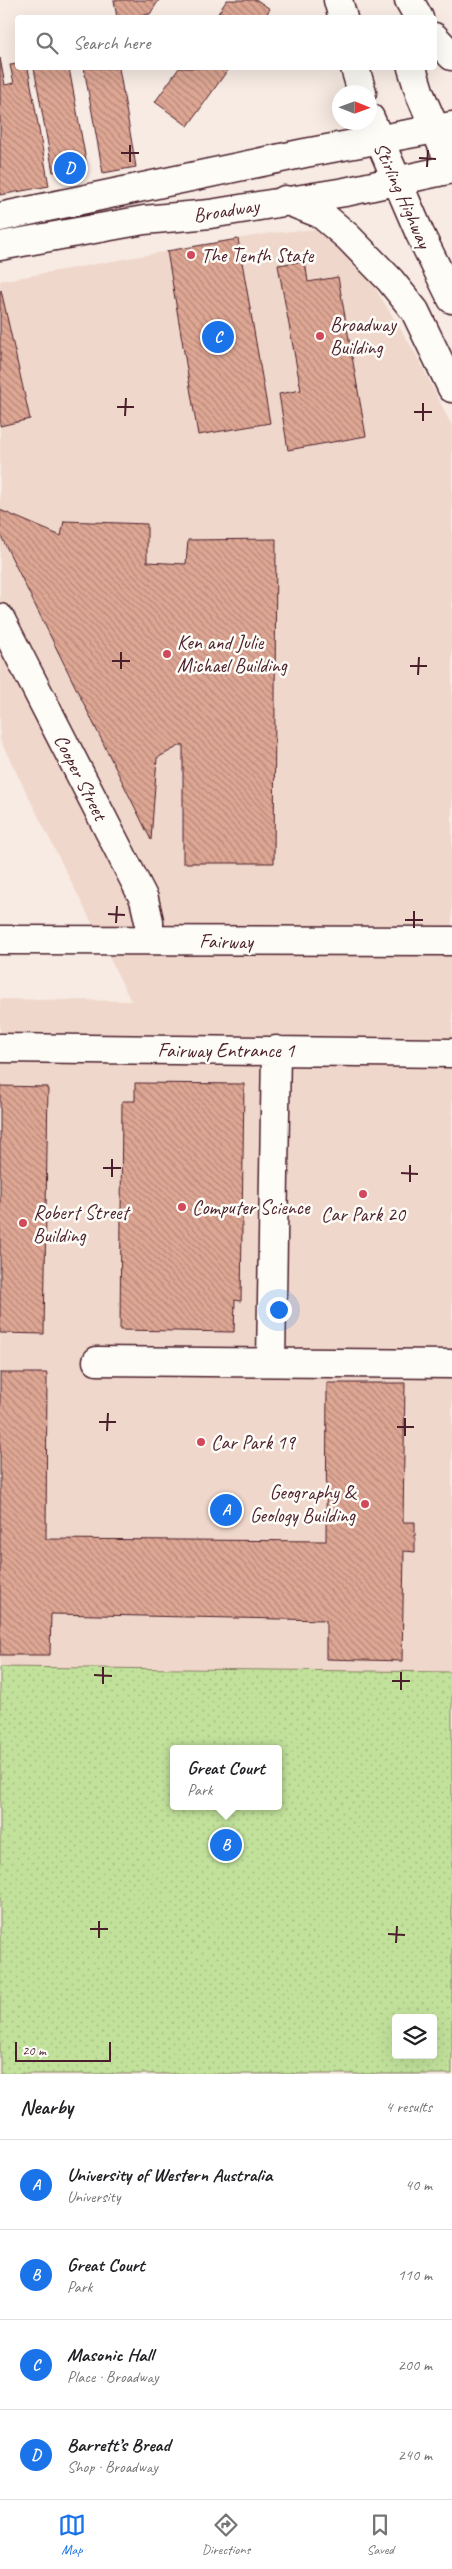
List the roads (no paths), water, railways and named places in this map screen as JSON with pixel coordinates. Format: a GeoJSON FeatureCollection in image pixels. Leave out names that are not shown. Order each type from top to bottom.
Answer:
{"type":"FeatureCollection","features":[{"type":"Feature","properties":{"kind":"main road"},"geometry":{"type":"LineString","coordinates":[[338,0],[342,15]]}},
{"type":"Feature","properties":{"kind":"main road"},"geometry":{"type":"LineString","coordinates":[[392,0],[396,15]]}},
{"type":"Feature","properties":{"kind":"main road"},"geometry":{"type":"LineString","coordinates":[[409,0],[417,15]]}},
{"type":"Feature","properties":{"kind":"main road"},"geometry":{"type":"LineString","coordinates":[[437,40],[452,56]]}},
{"type":"Feature","properties":{"kind":"main road"},"geometry":{"type":"LineString","coordinates":[[356,70],[360,85]]}},
{"type":"Feature","properties":{"kind":"main road"},"geometry":{"type":"LineString","coordinates":[[413,70],[444,128],[452,169]]}},
{"type":"Feature","properties":{"kind":"main road","name":"Broadway"},"geometry":{"type":"LineString","coordinates":[[377,129],[444,128]]}},
{"type":"Feature","properties":{"kind":"main road","name":"Broadway"},"geometry":{"type":"LineString","coordinates":[[0,217],[370,130]]}},
{"type":"Feature","properties":{"kind":"main road","name":"Stirling Highway"},"geometry":{"type":"LineString","coordinates":[[374,130],[396,181],[452,299]]}},
{"type":"Feature","properties":{"kind":"main road","name":"Broadway"},"geometry":{"type":"LineString","coordinates":[[0,246],[144,220],[210,214],[285,200],[345,192],[452,169]]}},
{"type":"Feature","properties":{"kind":"main road"},"geometry":{"type":"LineString","coordinates":[[285,200],[321,214],[348,237],[390,280],[415,311],[452,388]]}},
{"type":"Feature","properties":{"kind":"main road","name":"Cooper Street"},"geometry":{"type":"LineString","coordinates":[[0,618],[144,899],[149,921],[149,940]]}},
{"type":"Feature","properties":{"kind":"main road","name":"Fairway"},"geometry":{"type":"LineString","coordinates":[[0,940],[452,941]]}},
{"type":"Feature","properties":{"kind":"main road","name":"Fairway Entrance 1"},"geometry":{"type":"LineString","coordinates":[[0,1048],[452,1053]]}},
{"type":"Feature","properties":{"kind":"main road"},"geometry":{"type":"LineString","coordinates":[[272,1362],[276,1050]]}},
{"type":"Feature","properties":{"kind":"main road"},"geometry":{"type":"LineString","coordinates":[[97,1361],[452,1364]]}},
{"type":"Feature","properties":{"kind":"place","name":"Barrett’s Bread"},"geometry":{"type":"Point","coordinates":[70,168]}},
{"type":"Feature","properties":{"kind":"place","name":"The Tenth State"},"geometry":{"type":"Point","coordinates":[191,255]}},
{"type":"Feature","properties":{"kind":"place","name":"Broadway Building"},"geometry":{"type":"Point","coordinates":[320,336]}},
{"type":"Feature","properties":{"kind":"place","name":"Masonic Hall"},"geometry":{"type":"Point","coordinates":[218,337]}},
{"type":"Feature","properties":{"kind":"place","name":"Ken and Julie Michael Building"},"geometry":{"type":"Point","coordinates":[167,654]}},
{"type":"Feature","properties":{"kind":"place","name":"Car Park 20"},"geometry":{"type":"Point","coordinates":[363,1194]}},
{"type":"Feature","properties":{"kind":"place","name":"Computer Science"},"geometry":{"type":"Point","coordinates":[182,1207]}},
{"type":"Feature","properties":{"kind":"place","name":"Robert Street Building"},"geometry":{"type":"Point","coordinates":[23,1223]}},
{"type":"Feature","properties":{"kind":"place","name":"Car Park 19"},"geometry":{"type":"Point","coordinates":[201,1442]}},
{"type":"Feature","properties":{"kind":"place","name":"Geography & Geology Building"},"geometry":{"type":"Point","coordinates":[365,1504]}},
{"type":"Feature","properties":{"kind":"place","name":"University of Western Australia"},"geometry":{"type":"Point","coordinates":[226,1510]}},
{"type":"Feature","properties":{"kind":"place","name":"Great Court"},"geometry":{"type":"Point","coordinates":[226,1845]}}]}
